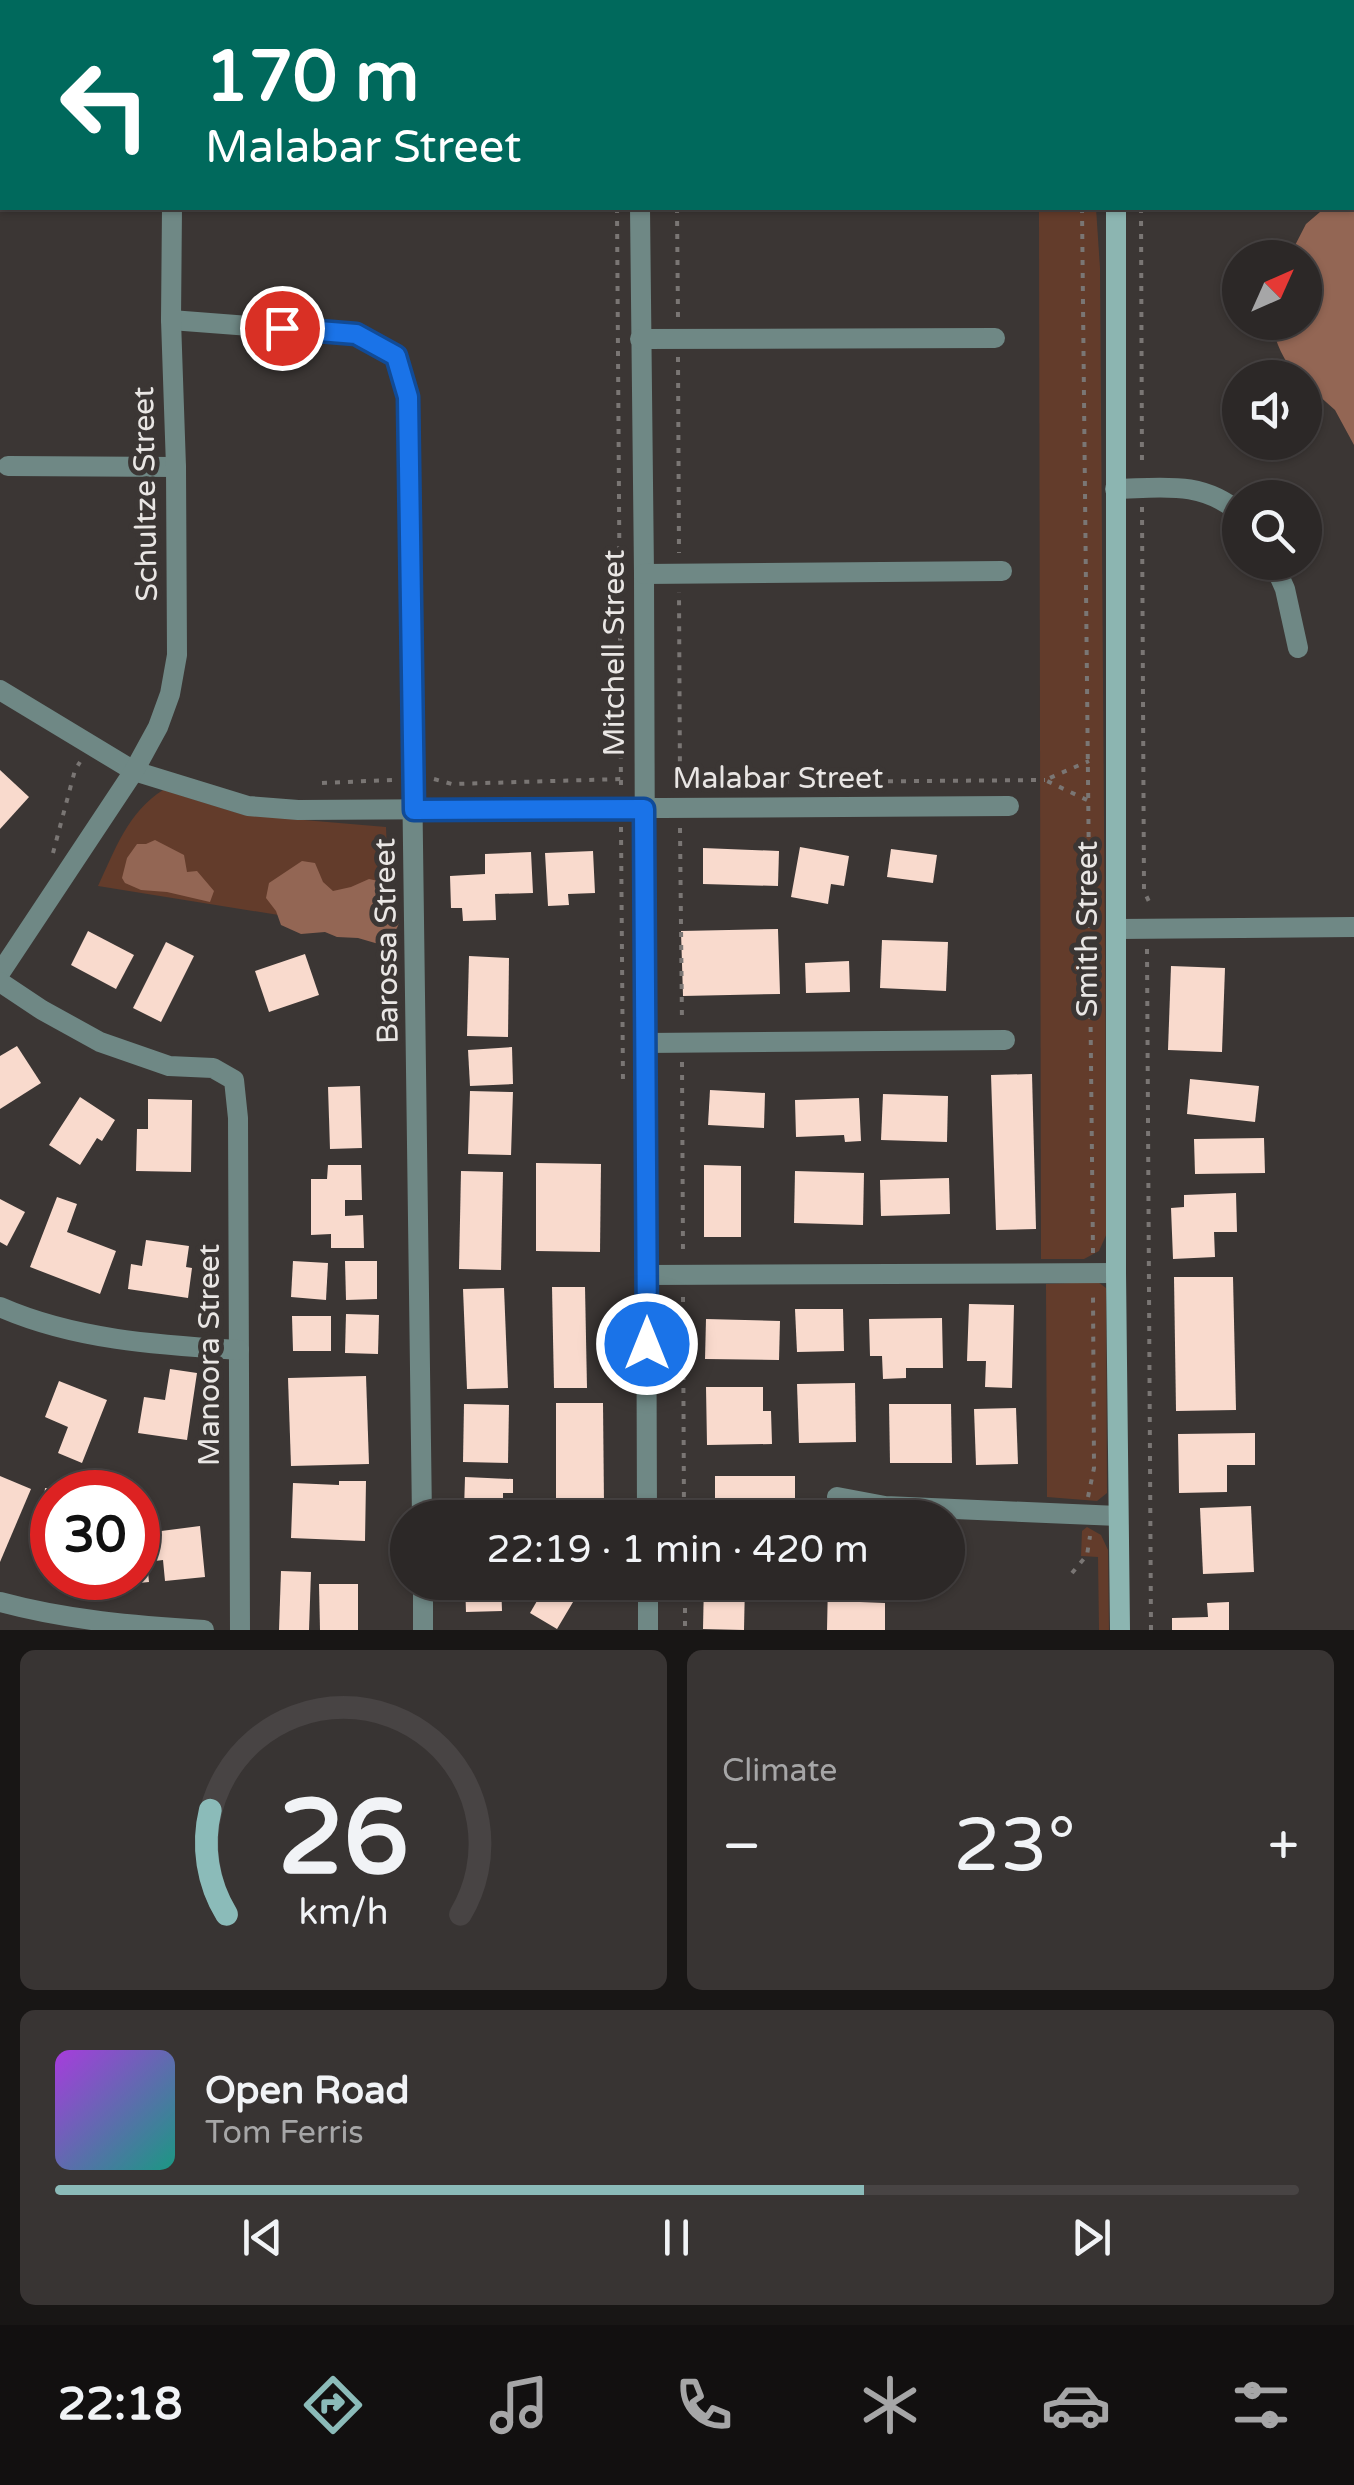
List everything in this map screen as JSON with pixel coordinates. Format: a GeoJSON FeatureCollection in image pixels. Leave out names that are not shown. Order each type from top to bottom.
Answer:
{"type":"FeatureCollection","features":[{"type":"Feature","properties":{"kind":"street","name":"Schultze Street"},"geometry":{"type":"LineString","coordinates":[[0,973],[134,771],[158,727],[170,694],[177,655],[172,210]]}},
{"type":"Feature","properties":{"kind":"street","name":"Mitchell Street"},"geometry":{"type":"LineString","coordinates":[[640,210],[648,1500]]}},
{"type":"Feature","properties":{"kind":"street","name":"Smith Street"},"geometry":{"type":"LineString","coordinates":[[1114,214],[1120,1630]]}},
{"type":"Feature","properties":{"kind":"street","name":"Barossa Street"},"geometry":{"type":"LineString","coordinates":[[171,320],[356,334],[396,356],[408,397],[422,1500]]}},
{"type":"Feature","properties":{"kind":"street"},"geometry":{"type":"LineString","coordinates":[[640,339],[995,338]]}},
{"type":"Feature","properties":{"kind":"street"},"geometry":{"type":"LineString","coordinates":[[8,466],[176,466]]}},
{"type":"Feature","properties":{"kind":"street"},"geometry":{"type":"LineString","coordinates":[[1115,489],[1196,489],[1222,500]]}},
{"type":"Feature","properties":{"kind":"street"},"geometry":{"type":"LineString","coordinates":[[644,574],[1002,571]]}},
{"type":"Feature","properties":{"kind":"street"},"geometry":{"type":"LineString","coordinates":[[1281,580],[1298,648]]}},
{"type":"Feature","properties":{"kind":"street","name":"Malabar Street"},"geometry":{"type":"LineString","coordinates":[[0,690],[134,771],[248,806],[414,810],[1008,806]]}},
{"type":"Feature","properties":{"kind":"street"},"geometry":{"type":"LineString","coordinates":[[1118,929],[1354,927]]}},
{"type":"Feature","properties":{"kind":"street","name":"Manoora Street"},"geometry":{"type":"LineString","coordinates":[[0,982],[100,1042],[169,1066],[213,1068],[234,1080],[238,1118],[240,1630]]}},
{"type":"Feature","properties":{"kind":"street"},"geometry":{"type":"LineString","coordinates":[[645,1043],[1005,1040]]}},
{"type":"Feature","properties":{"kind":"street"},"geometry":{"type":"LineString","coordinates":[[647,1275],[1116,1273]]}},
{"type":"Feature","properties":{"kind":"street"},"geometry":{"type":"LineString","coordinates":[[0,1307],[84,1334],[239,1350]]}},
{"type":"Feature","properties":{"kind":"street"},"geometry":{"type":"LineString","coordinates":[[837,1497],[885,1506],[1118,1516]]}},
{"type":"Feature","properties":{"kind":"street"},"geometry":{"type":"LineString","coordinates":[[423,1600],[423,1630]]}},
{"type":"Feature","properties":{"kind":"street"},"geometry":{"type":"LineString","coordinates":[[648,1600],[648,1630]]}},
{"type":"Feature","properties":{"kind":"street"},"geometry":{"type":"LineString","coordinates":[[0,1602],[136,1626],[204,1630]]}},
{"type":"Feature","properties":{"kind":"path"},"geometry":{"type":"LineString","coordinates":[[617,210],[621,799]]}},
{"type":"Feature","properties":{"kind":"path"},"geometry":{"type":"LineString","coordinates":[[677,210],[678,326]]}},
{"type":"Feature","properties":{"kind":"path"},"geometry":{"type":"LineString","coordinates":[[1072,1573],[1087,1556],[1091,1532],[1088,1496],[1094,1468],[1082,210]]}},
{"type":"Feature","properties":{"kind":"path"},"geometry":{"type":"LineString","coordinates":[[678,346],[679,564]]}},
{"type":"Feature","properties":{"kind":"path"},"geometry":{"type":"LineString","coordinates":[[679,584],[678,784],[1045,780],[1089,761]]}},
{"type":"Feature","properties":{"kind":"path"},"geometry":{"type":"LineString","coordinates":[[49,866],[75,770],[90,744]]}},
{"type":"Feature","properties":{"kind":"path"},"geometry":{"type":"LineString","coordinates":[[430,779],[452,784],[623,782]]}},
{"type":"Feature","properties":{"kind":"path"},"geometry":{"type":"LineString","coordinates":[[322,783],[402,780]]}},
{"type":"Feature","properties":{"kind":"path"},"geometry":{"type":"LineString","coordinates":[[1045,780],[1089,801]]}},
{"type":"Feature","properties":{"kind":"path"},"geometry":{"type":"LineString","coordinates":[[621,819],[623,1098]]}},
{"type":"Feature","properties":{"kind":"path"},"geometry":{"type":"LineString","coordinates":[[678,825],[682,1026]]}},
{"type":"Feature","properties":{"kind":"path"},"geometry":{"type":"LineString","coordinates":[[682,1045],[683,1262]]}},
{"type":"Feature","properties":{"kind":"path"},"geometry":{"type":"LineString","coordinates":[[683,1282],[684,1500]]}},
{"type":"Feature","properties":{"kind":"path"},"geometry":{"type":"LineString","coordinates":[[685,1600],[685,1630]]}},
{"type":"Feature","properties":{"kind":"shaded area"},"geometry":{"type":"Polygon","coordinates":[[[1039,210],[1096,210],[1100,268],[1107,1233],[1099,1251],[1084,1259],[1041,1259],[1039,210]]]}},
{"type":"Feature","properties":{"kind":"shaded area"},"geometry":{"type":"Polygon","coordinates":[[[1324,210],[1354,210],[1354,445],[1335,410],[1322,398],[1322,360],[1285,360],[1277,340],[1322,340],[1322,240],[1298,240],[1306,224],[1324,210]]]}},
{"type":"Feature","properties":{"kind":"shaded area"},"geometry":{"type":"Polygon","coordinates":[[[163,790],[244,815],[386,827],[390,933],[98,886],[140,809],[163,790]]]}},
{"type":"Feature","properties":{"kind":"shaded area"},"geometry":{"type":"Polygon","coordinates":[[[155,840],[184,855],[187,872],[197,871],[214,891],[210,902],[141,890],[125,883],[122,878],[127,858],[137,844],[155,840]]]}},
{"type":"Feature","properties":{"kind":"shaded area"},"geometry":{"type":"Polygon","coordinates":[[[302,861],[315,863],[323,882],[333,891],[369,879],[393,884],[399,923],[391,937],[382,945],[325,932],[301,934],[281,925],[266,898],[269,883],[302,861]]]}},
{"type":"Feature","properties":{"kind":"shaded area"},"geometry":{"type":"Polygon","coordinates":[[[1098,1282],[1106,1288],[1107,1493],[1097,1501],[1047,1497],[1046,1284],[1098,1282]]]}},
{"type":"Feature","properties":{"kind":"shaded area"},"geometry":{"type":"Polygon","coordinates":[[[1087,1527],[1101,1535],[1108,1550],[1109,1630],[1099,1630],[1098,1557],[1081,1556],[1082,1531],[1087,1527]]]}},
{"type":"Feature","properties":{"kind":"building"},"geometry":{"type":"Polygon","coordinates":[[[0,770],[29,797],[0,829],[0,770]]]}},
{"type":"Feature","properties":{"kind":"building"},"geometry":{"type":"Polygon","coordinates":[[[800,847],[849,856],[844,886],[831,884],[828,904],[791,897],[800,847]]]}},
{"type":"Feature","properties":{"kind":"building"},"geometry":{"type":"Polygon","coordinates":[[[703,848],[779,851],[778,886],[703,884],[703,848]]]}},
{"type":"Feature","properties":{"kind":"building"},"geometry":{"type":"Polygon","coordinates":[[[891,849],[937,855],[933,883],[887,877],[891,849]]]}},
{"type":"Feature","properties":{"kind":"building"},"geometry":{"type":"Polygon","coordinates":[[[593,851],[595,893],[568,894],[569,905],[548,906],[545,853],[593,851]]]}},
{"type":"Feature","properties":{"kind":"building"},"geometry":{"type":"Polygon","coordinates":[[[531,852],[533,893],[495,894],[496,920],[463,921],[462,908],[451,908],[450,876],[485,874],[485,854],[531,852]]]}},
{"type":"Feature","properties":{"kind":"building"},"geometry":{"type":"Polygon","coordinates":[[[778,929],[780,994],[683,996],[681,931],[778,929]]]}},
{"type":"Feature","properties":{"kind":"building"},"geometry":{"type":"Polygon","coordinates":[[[88,931],[134,955],[116,989],[71,965],[88,931]]]}},
{"type":"Feature","properties":{"kind":"building"},"geometry":{"type":"Polygon","coordinates":[[[882,940],[948,942],[946,991],[880,988],[882,940]]]}},
{"type":"Feature","properties":{"kind":"building"},"geometry":{"type":"Polygon","coordinates":[[[166,942],[194,956],[161,1022],[133,1008],[166,942]]]}},
{"type":"Feature","properties":{"kind":"building"},"geometry":{"type":"Polygon","coordinates":[[[305,954],[319,995],[269,1012],[255,971],[305,954]]]}},
{"type":"Feature","properties":{"kind":"building"},"geometry":{"type":"Polygon","coordinates":[[[469,956],[509,958],[508,1037],[467,1036],[469,956]]]}},
{"type":"Feature","properties":{"kind":"building"},"geometry":{"type":"Polygon","coordinates":[[[849,961],[850,992],[806,993],[805,963],[849,961]]]}},
{"type":"Feature","properties":{"kind":"building"},"geometry":{"type":"Polygon","coordinates":[[[1171,966],[1225,968],[1222,1052],[1168,1050],[1171,966]]]}},
{"type":"Feature","properties":{"kind":"building"},"geometry":{"type":"Polygon","coordinates":[[[17,1046],[41,1083],[0,1109],[0,1056],[17,1046]]]}},
{"type":"Feature","properties":{"kind":"building"},"geometry":{"type":"Polygon","coordinates":[[[512,1047],[513,1084],[470,1086],[468,1050],[512,1047]]]}},
{"type":"Feature","properties":{"kind":"building"},"geometry":{"type":"Polygon","coordinates":[[[1032,1074],[1036,1229],[996,1230],[991,1075],[1032,1074]]]}},
{"type":"Feature","properties":{"kind":"building"},"geometry":{"type":"Polygon","coordinates":[[[1190,1079],[1259,1086],[1255,1122],[1187,1114],[1190,1079]]]}},
{"type":"Feature","properties":{"kind":"building"},"geometry":{"type":"Polygon","coordinates":[[[360,1086],[362,1148],[330,1149],[328,1087],[360,1086]]]}},
{"type":"Feature","properties":{"kind":"building"},"geometry":{"type":"Polygon","coordinates":[[[710,1090],[765,1093],[764,1128],[708,1125],[710,1090]]]}},
{"type":"Feature","properties":{"kind":"building"},"geometry":{"type":"Polygon","coordinates":[[[470,1091],[513,1092],[511,1155],[468,1154],[470,1091]]]}},
{"type":"Feature","properties":{"kind":"building"},"geometry":{"type":"Polygon","coordinates":[[[883,1094],[948,1096],[947,1142],[881,1140],[883,1094]]]}},
{"type":"Feature","properties":{"kind":"building"},"geometry":{"type":"Polygon","coordinates":[[[80,1097],[115,1120],[102,1141],[97,1138],[80,1165],[49,1145],[80,1097]]]}},
{"type":"Feature","properties":{"kind":"building"},"geometry":{"type":"Polygon","coordinates":[[[859,1098],[861,1141],[845,1142],[844,1135],[796,1137],[795,1100],[859,1098]]]}},
{"type":"Feature","properties":{"kind":"building"},"geometry":{"type":"Polygon","coordinates":[[[148,1099],[192,1100],[191,1172],[136,1171],[137,1129],[148,1129],[148,1099]]]}},
{"type":"Feature","properties":{"kind":"building"},"geometry":{"type":"Polygon","coordinates":[[[1264,1138],[1265,1173],[1195,1174],[1194,1139],[1264,1138]]]}},
{"type":"Feature","properties":{"kind":"building"},"geometry":{"type":"Polygon","coordinates":[[[536,1163],[601,1164],[600,1252],[536,1251],[536,1163]]]}},
{"type":"Feature","properties":{"kind":"building"},"geometry":{"type":"Polygon","coordinates":[[[328,1165],[361,1165],[362,1200],[345,1200],[345,1216],[363,1215],[364,1248],[331,1248],[331,1234],[311,1235],[311,1179],[327,1179],[328,1165]]]}},
{"type":"Feature","properties":{"kind":"building"},"geometry":{"type":"Polygon","coordinates":[[[704,1165],[741,1166],[741,1237],[704,1237],[704,1165]]]}},
{"type":"Feature","properties":{"kind":"building"},"geometry":{"type":"Polygon","coordinates":[[[461,1171],[503,1172],[501,1270],[459,1269],[461,1171]]]}},
{"type":"Feature","properties":{"kind":"building"},"geometry":{"type":"Polygon","coordinates":[[[795,1171],[864,1173],[863,1225],[794,1223],[795,1171]]]}},
{"type":"Feature","properties":{"kind":"building"},"geometry":{"type":"Polygon","coordinates":[[[949,1178],[950,1214],[881,1216],[880,1180],[949,1178]]]}},
{"type":"Feature","properties":{"kind":"building"},"geometry":{"type":"Polygon","coordinates":[[[1236,1193],[1237,1232],[1214,1232],[1215,1257],[1173,1259],[1171,1208],[1184,1207],[1184,1195],[1236,1193]]]}},
{"type":"Feature","properties":{"kind":"building"},"geometry":{"type":"Polygon","coordinates":[[[57,1197],[77,1204],[67,1232],[116,1251],[100,1294],[30,1267],[57,1197]]]}},
{"type":"Feature","properties":{"kind":"building"},"geometry":{"type":"Polygon","coordinates":[[[0,1199],[25,1212],[7,1246],[0,1242],[0,1199]]]}},
{"type":"Feature","properties":{"kind":"building"},"geometry":{"type":"Polygon","coordinates":[[[146,1240],[189,1246],[186,1267],[192,1268],[188,1298],[128,1289],[131,1264],[142,1266],[146,1240]]]}},
{"type":"Feature","properties":{"kind":"building"},"geometry":{"type":"Polygon","coordinates":[[[293,1261],[328,1263],[326,1300],[291,1297],[293,1261]]]}},
{"type":"Feature","properties":{"kind":"building"},"geometry":{"type":"Polygon","coordinates":[[[345,1261],[377,1261],[377,1299],[346,1300],[345,1261]]]}},
{"type":"Feature","properties":{"kind":"building"},"geometry":{"type":"Polygon","coordinates":[[[1174,1277],[1233,1277],[1236,1410],[1176,1411],[1174,1277]]]}},
{"type":"Feature","properties":{"kind":"building"},"geometry":{"type":"Polygon","coordinates":[[[552,1287],[585,1287],[587,1388],[554,1388],[552,1287]]]}},
{"type":"Feature","properties":{"kind":"building"},"geometry":{"type":"Polygon","coordinates":[[[504,1288],[508,1388],[467,1389],[463,1289],[504,1288]]]}},
{"type":"Feature","properties":{"kind":"building"},"geometry":{"type":"Polygon","coordinates":[[[969,1304],[1014,1305],[1012,1388],[985,1387],[986,1361],[967,1361],[969,1304]]]}},
{"type":"Feature","properties":{"kind":"building"},"geometry":{"type":"Polygon","coordinates":[[[795,1309],[843,1309],[844,1351],[797,1352],[795,1309]]]}},
{"type":"Feature","properties":{"kind":"building"},"geometry":{"type":"Polygon","coordinates":[[[346,1314],[379,1315],[378,1354],[345,1353],[346,1314]]]}},
{"type":"Feature","properties":{"kind":"building"},"geometry":{"type":"Polygon","coordinates":[[[292,1316],[331,1316],[331,1351],[293,1351],[292,1316]]]}},
{"type":"Feature","properties":{"kind":"building"},"geometry":{"type":"Polygon","coordinates":[[[942,1318],[943,1368],[906,1368],[906,1378],[883,1379],[882,1356],[870,1356],[869,1319],[942,1318]]]}},
{"type":"Feature","properties":{"kind":"building"},"geometry":{"type":"Polygon","coordinates":[[[706,1319],[780,1321],[779,1360],[705,1359],[706,1319]]]}},
{"type":"Feature","properties":{"kind":"building"},"geometry":{"type":"Polygon","coordinates":[[[170,1369],[197,1373],[187,1440],[138,1433],[144,1397],[165,1400],[170,1369]]]}},
{"type":"Feature","properties":{"kind":"building"},"geometry":{"type":"Polygon","coordinates":[[[366,1376],[369,1464],[291,1466],[288,1378],[366,1376]]]}},
{"type":"Feature","properties":{"kind":"building"},"geometry":{"type":"Polygon","coordinates":[[[59,1381],[107,1400],[82,1463],[58,1453],[68,1427],[45,1417],[59,1381]]]}},
{"type":"Feature","properties":{"kind":"building"},"geometry":{"type":"Polygon","coordinates":[[[855,1383],[856,1442],[799,1443],[797,1384],[855,1383]]]}},
{"type":"Feature","properties":{"kind":"building"},"geometry":{"type":"Polygon","coordinates":[[[706,1387],[763,1387],[763,1411],[771,1411],[772,1444],[707,1445],[706,1387]]]}},
{"type":"Feature","properties":{"kind":"building"},"geometry":{"type":"Polygon","coordinates":[[[556,1403],[603,1403],[604,1500],[556,1500],[556,1403]]]}},
{"type":"Feature","properties":{"kind":"building"},"geometry":{"type":"Polygon","coordinates":[[[464,1404],[509,1405],[508,1463],[463,1462],[464,1404]]]}},
{"type":"Feature","properties":{"kind":"building"},"geometry":{"type":"Polygon","coordinates":[[[889,1404],[951,1404],[952,1463],[890,1463],[889,1404]]]}},
{"type":"Feature","properties":{"kind":"building"},"geometry":{"type":"Polygon","coordinates":[[[1016,1408],[1018,1464],[976,1465],[974,1409],[1016,1408]]]}},
{"type":"Feature","properties":{"kind":"building"},"geometry":{"type":"Polygon","coordinates":[[[1255,1433],[1255,1465],[1227,1465],[1227,1492],[1179,1493],[1178,1434],[1255,1433]]]}},
{"type":"Feature","properties":{"kind":"building"},"geometry":{"type":"Polygon","coordinates":[[[0,1476],[30,1491],[0,1562],[0,1476]]]}},
{"type":"Feature","properties":{"kind":"building"},"geometry":{"type":"Polygon","coordinates":[[[715,1476],[795,1476],[795,1500],[715,1500],[715,1476]]]}},
{"type":"Feature","properties":{"kind":"building"},"geometry":{"type":"Polygon","coordinates":[[[465,1477],[513,1479],[513,1493],[503,1493],[503,1500],[464,1500],[465,1477]]]}},
{"type":"Feature","properties":{"kind":"building"},"geometry":{"type":"Polygon","coordinates":[[[339,1481],[366,1481],[365,1541],[291,1538],[293,1483],[339,1485],[339,1481]]]}},
{"type":"Feature","properties":{"kind":"building"},"geometry":{"type":"Polygon","coordinates":[[[1251,1506],[1254,1572],[1203,1574],[1200,1508],[1251,1506]]]}},
{"type":"Feature","properties":{"kind":"building"},"geometry":{"type":"Polygon","coordinates":[[[200,1526],[205,1577],[165,1581],[160,1531],[200,1526]]]}},
{"type":"Feature","properties":{"kind":"building"},"geometry":{"type":"Polygon","coordinates":[[[281,1571],[311,1572],[309,1630],[279,1630],[281,1571]]]}},
{"type":"Feature","properties":{"kind":"building"},"geometry":{"type":"Polygon","coordinates":[[[319,1584],[358,1584],[358,1630],[320,1630],[319,1584]]]}},
{"type":"Feature","properties":{"kind":"building"},"geometry":{"type":"Polygon","coordinates":[[[466,1600],[502,1600],[502,1611],[466,1612],[466,1600]]]}},
{"type":"Feature","properties":{"kind":"building"},"geometry":{"type":"Polygon","coordinates":[[[538,1600],[574,1600],[557,1629],[530,1613],[538,1600]]]}},
{"type":"Feature","properties":{"kind":"building"},"geometry":{"type":"Polygon","coordinates":[[[704,1600],[745,1600],[744,1630],[703,1629],[704,1600]]]}},
{"type":"Feature","properties":{"kind":"building"},"geometry":{"type":"Polygon","coordinates":[[[828,1600],[885,1603],[885,1630],[827,1630],[828,1600]]]}},
{"type":"Feature","properties":{"kind":"building"},"geometry":{"type":"Polygon","coordinates":[[[1229,1602],[1229,1630],[1172,1630],[1172,1618],[1208,1617],[1207,1603],[1229,1602]]]}},
{"type":"Feature","properties":{"kind":"route"},"geometry":{"type":"LineString","coordinates":[[282,328],[356,334],[396,356],[408,397],[414,810],[644,809],[647,1344]]}}]}
